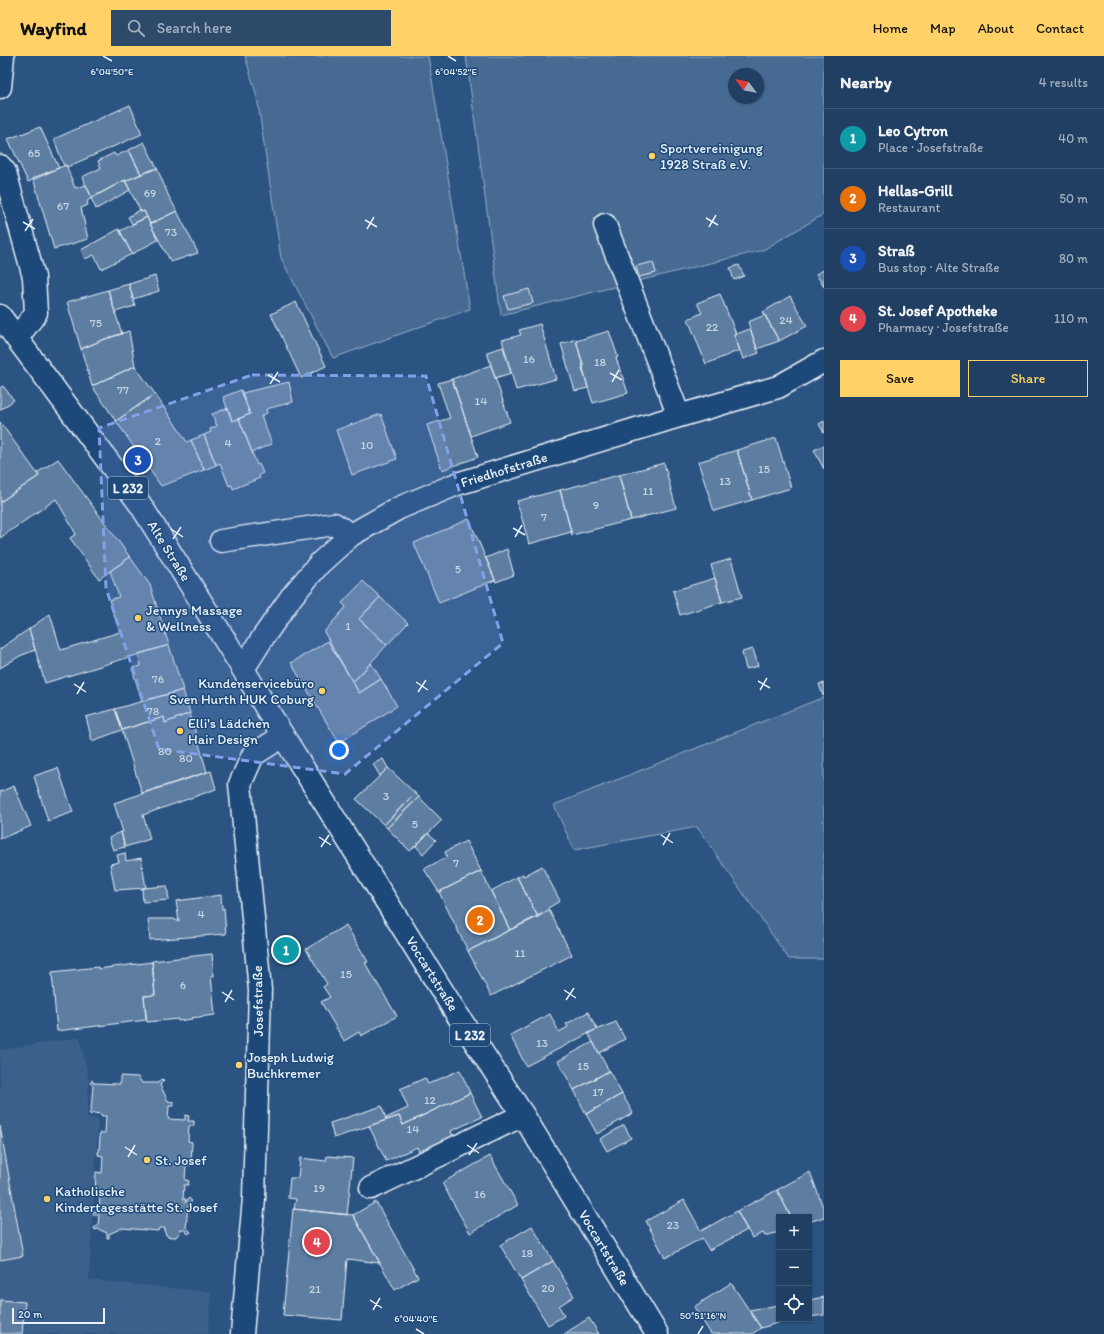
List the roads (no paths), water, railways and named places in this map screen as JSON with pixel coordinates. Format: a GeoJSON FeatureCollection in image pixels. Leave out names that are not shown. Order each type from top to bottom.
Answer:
{"type":"FeatureCollection","features":[{"type":"Feature","properties":{"kind":"street"},"geometry":{"type":"LineString","coordinates":[[0,87],[2,56]]}},
{"type":"Feature","properties":{"kind":"street"},"geometry":{"type":"LineString","coordinates":[[0,166],[5,172],[34,276],[36,314],[17,338]]}},
{"type":"Feature","properties":{"kind":"street"},"geometry":{"type":"LineString","coordinates":[[605,225],[679,416]]}},
{"type":"Feature","properties":{"kind":"street","name":"Alte Straße"},"geometry":{"type":"LineString","coordinates":[[0,316],[140,504],[283,736]]}},
{"type":"Feature","properties":{"kind":"street","name":"Friedhofstraße"},"geometry":{"type":"LineString","coordinates":[[243,669],[292,596],[320,563],[351,535],[399,508],[457,484],[778,387],[824,361]]}},
{"type":"Feature","properties":{"kind":"street"},"geometry":{"type":"LineString","coordinates":[[221,541],[334,524],[351,535]]}},
{"type":"Feature","properties":{"kind":"street","name":"Voccartstraße"},"geometry":{"type":"LineString","coordinates":[[283,736],[453,1008],[523,1115],[657,1334]]}},
{"type":"Feature","properties":{"kind":"street","name":"Josefstraße"},"geometry":{"type":"LineString","coordinates":[[242,1334],[254,1198],[260,990],[240,784],[253,755],[283,736]]}},
{"type":"Feature","properties":{"kind":"street"},"geometry":{"type":"LineString","coordinates":[[371,1188],[523,1115]]}},
{"type":"Feature","properties":{"kind":"place","name":"Sportvereinigung 1928 Straß e.V."},"geometry":{"type":"Point","coordinates":[652,156]}},
{"type":"Feature","properties":{"kind":"place","name":"Straß"},"geometry":{"type":"Point","coordinates":[138,460]}},
{"type":"Feature","properties":{"kind":"place","name":"Jennys Massage & Wellness"},"geometry":{"type":"Point","coordinates":[138,618]}},
{"type":"Feature","properties":{"kind":"place","name":"Kundenservicebüro Sven Hurth HUK Coburg"},"geometry":{"type":"Point","coordinates":[322,691]}},
{"type":"Feature","properties":{"kind":"place","name":"Elli's Lädchen Hair Design"},"geometry":{"type":"Point","coordinates":[180,731]}},
{"type":"Feature","properties":{"kind":"place","name":"Hellas-Grill"},"geometry":{"type":"Point","coordinates":[480,920]}},
{"type":"Feature","properties":{"kind":"place","name":"Leo Cytron"},"geometry":{"type":"Point","coordinates":[286,950]}},
{"type":"Feature","properties":{"kind":"place","name":"Joseph Ludwig Buchkremer"},"geometry":{"type":"Point","coordinates":[239,1065]}},
{"type":"Feature","properties":{"kind":"place","name":"St. Josef"},"geometry":{"type":"Point","coordinates":[147,1160]}},
{"type":"Feature","properties":{"kind":"place","name":"Katholische Kindertagesstätte St. Josef"},"geometry":{"type":"Point","coordinates":[47,1199]}},
{"type":"Feature","properties":{"kind":"place","name":"St. Josef Apotheke"},"geometry":{"type":"Point","coordinates":[317,1242]}}]}
